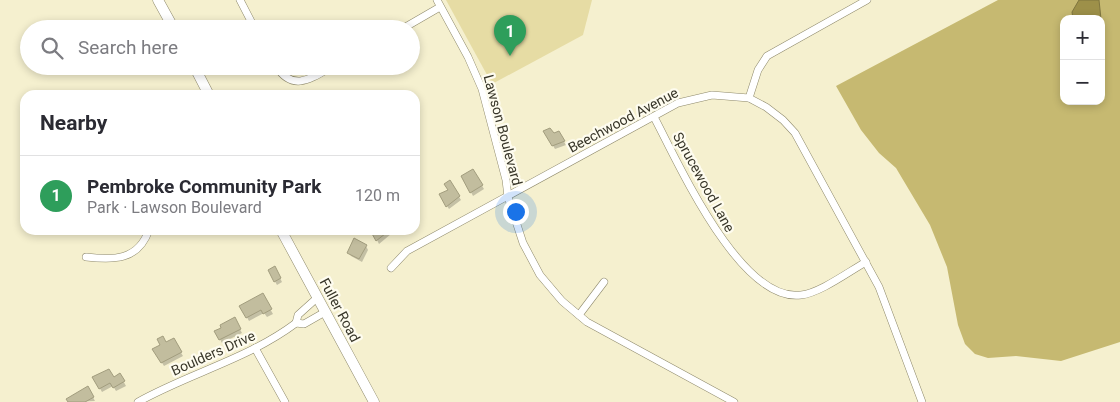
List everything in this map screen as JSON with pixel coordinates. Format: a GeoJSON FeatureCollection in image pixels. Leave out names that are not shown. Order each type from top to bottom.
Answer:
{"type":"FeatureCollection","features":[{"type":"Feature","properties":{"kind":"street"},"geometry":{"type":"LineString","coordinates":[[158,0],[169,20]]}},
{"type":"Feature","properties":{"kind":"street"},"geometry":{"type":"LineString","coordinates":[[240,0],[250,20]]}},
{"type":"Feature","properties":{"kind":"street","name":"Lawson Boulevard"},"geometry":{"type":"LineString","coordinates":[[437,0],[468,57],[482,89],[506,180],[508,197],[523,243],[533,263],[550,288],[579,315],[611,335],[734,402]]}},
{"type":"Feature","properties":{"kind":"street"},"geometry":{"type":"LineString","coordinates":[[748,98],[758,70],[767,56],[867,0]]}},
{"type":"Feature","properties":{"kind":"street"},"geometry":{"type":"LineString","coordinates":[[418,20],[440,7]]}},
{"type":"Feature","properties":{"kind":"street"},"geometry":{"type":"LineString","coordinates":[[199,75],[206,90]]}},
{"type":"Feature","properties":{"kind":"street"},"geometry":{"type":"LineString","coordinates":[[283,75],[286,79],[294,82],[310,79],[317,75]]}},
{"type":"Feature","properties":{"kind":"street","name":"Beechwood Avenue"},"geometry":{"type":"LineString","coordinates":[[391,268],[407,251],[678,103],[712,95],[748,98],[766,107],[783,120],[795,133],[885,300],[922,402]]}},
{"type":"Feature","properties":{"kind":"street","name":"Sprucewood Lane"},"geometry":{"type":"LineString","coordinates":[[654,117],[719,236],[736,258],[768,285],[785,294],[802,295],[866,262]]}},
{"type":"Feature","properties":{"kind":"street"},"geometry":{"type":"LineString","coordinates":[[86,257],[111,260],[126,257],[141,245],[146,235]]}},
{"type":"Feature","properties":{"kind":"street","name":"Fuller Road"},"geometry":{"type":"LineString","coordinates":[[284,235],[374,402]]}},
{"type":"Feature","properties":{"kind":"street"},"geometry":{"type":"LineString","coordinates":[[579,315],[604,282]]}},
{"type":"Feature","properties":{"kind":"street","name":"Boulders Drive"},"geometry":{"type":"LineString","coordinates":[[296,323],[298,315],[318,297]]}},
{"type":"Feature","properties":{"kind":"street","name":"Boulders Drive"},"geometry":{"type":"LineString","coordinates":[[138,402],[256,348],[296,323],[304,324],[325,312]]}},
{"type":"Feature","properties":{"kind":"street"},"geometry":{"type":"LineString","coordinates":[[256,348],[285,402]]}},
{"type":"Feature","properties":{"kind":"shaded area"},"geometry":{"type":"Polygon","coordinates":[[[446,0],[592,0],[583,35],[492,84],[446,0]]]}},
{"type":"Feature","properties":{"kind":"shaded area"},"geometry":{"type":"Polygon","coordinates":[[[998,0],[1120,0],[1120,342],[1061,361],[1016,356],[988,358],[975,354],[965,344],[958,325],[947,267],[930,225],[896,168],[879,153],[861,130],[836,86],[998,0]]]}},
{"type":"Feature","properties":{"kind":"shaded area"},"geometry":{"type":"Polygon","coordinates":[[[1079,0],[1099,0],[1101,15],[1072,15],[1072,12],[1079,0]]]}},
{"type":"Feature","properties":{"kind":"building"},"geometry":{"type":"Polygon","coordinates":[[[550,128],[554,133],[559,131],[565,141],[552,146],[543,131],[550,128]]]}},
{"type":"Feature","properties":{"kind":"building"},"geometry":{"type":"Polygon","coordinates":[[[473,169],[483,185],[470,193],[461,176],[473,169]]]}},
{"type":"Feature","properties":{"kind":"building"},"geometry":{"type":"Polygon","coordinates":[[[450,180],[460,196],[446,207],[439,194],[448,190],[444,184],[450,180]]]}},
{"type":"Feature","properties":{"kind":"building"},"geometry":{"type":"Polygon","coordinates":[[[373,235],[384,235],[376,241],[373,235]]]}},
{"type":"Feature","properties":{"kind":"building"},"geometry":{"type":"Polygon","coordinates":[[[354,238],[367,245],[359,259],[347,253],[354,238]]]}},
{"type":"Feature","properties":{"kind":"building"},"geometry":{"type":"Polygon","coordinates":[[[275,266],[281,278],[274,282],[268,270],[275,266]]]}},
{"type":"Feature","properties":{"kind":"building"},"geometry":{"type":"Polygon","coordinates":[[[263,293],[272,309],[263,314],[261,310],[246,318],[239,306],[263,293]]]}},
{"type":"Feature","properties":{"kind":"building"},"geometry":{"type":"Polygon","coordinates":[[[235,317],[241,329],[219,340],[214,331],[221,328],[220,325],[235,317]]]}},
{"type":"Feature","properties":{"kind":"building"},"geometry":{"type":"Polygon","coordinates":[[[163,336],[166,342],[174,338],[182,352],[161,363],[152,349],[160,345],[157,339],[163,336]]]}},
{"type":"Feature","properties":{"kind":"building"},"geometry":{"type":"Polygon","coordinates":[[[109,369],[114,377],[120,373],[125,381],[113,388],[110,383],[99,389],[92,377],[109,369]]]}},
{"type":"Feature","properties":{"kind":"building"},"geometry":{"type":"Polygon","coordinates":[[[88,386],[94,397],[85,402],[68,402],[66,399],[88,386]]]}},
{"type":"Feature","properties":{"kind":"place","name":"Pembroke Community Park"},"geometry":{"type":"Point","coordinates":[510,56]}}]}
